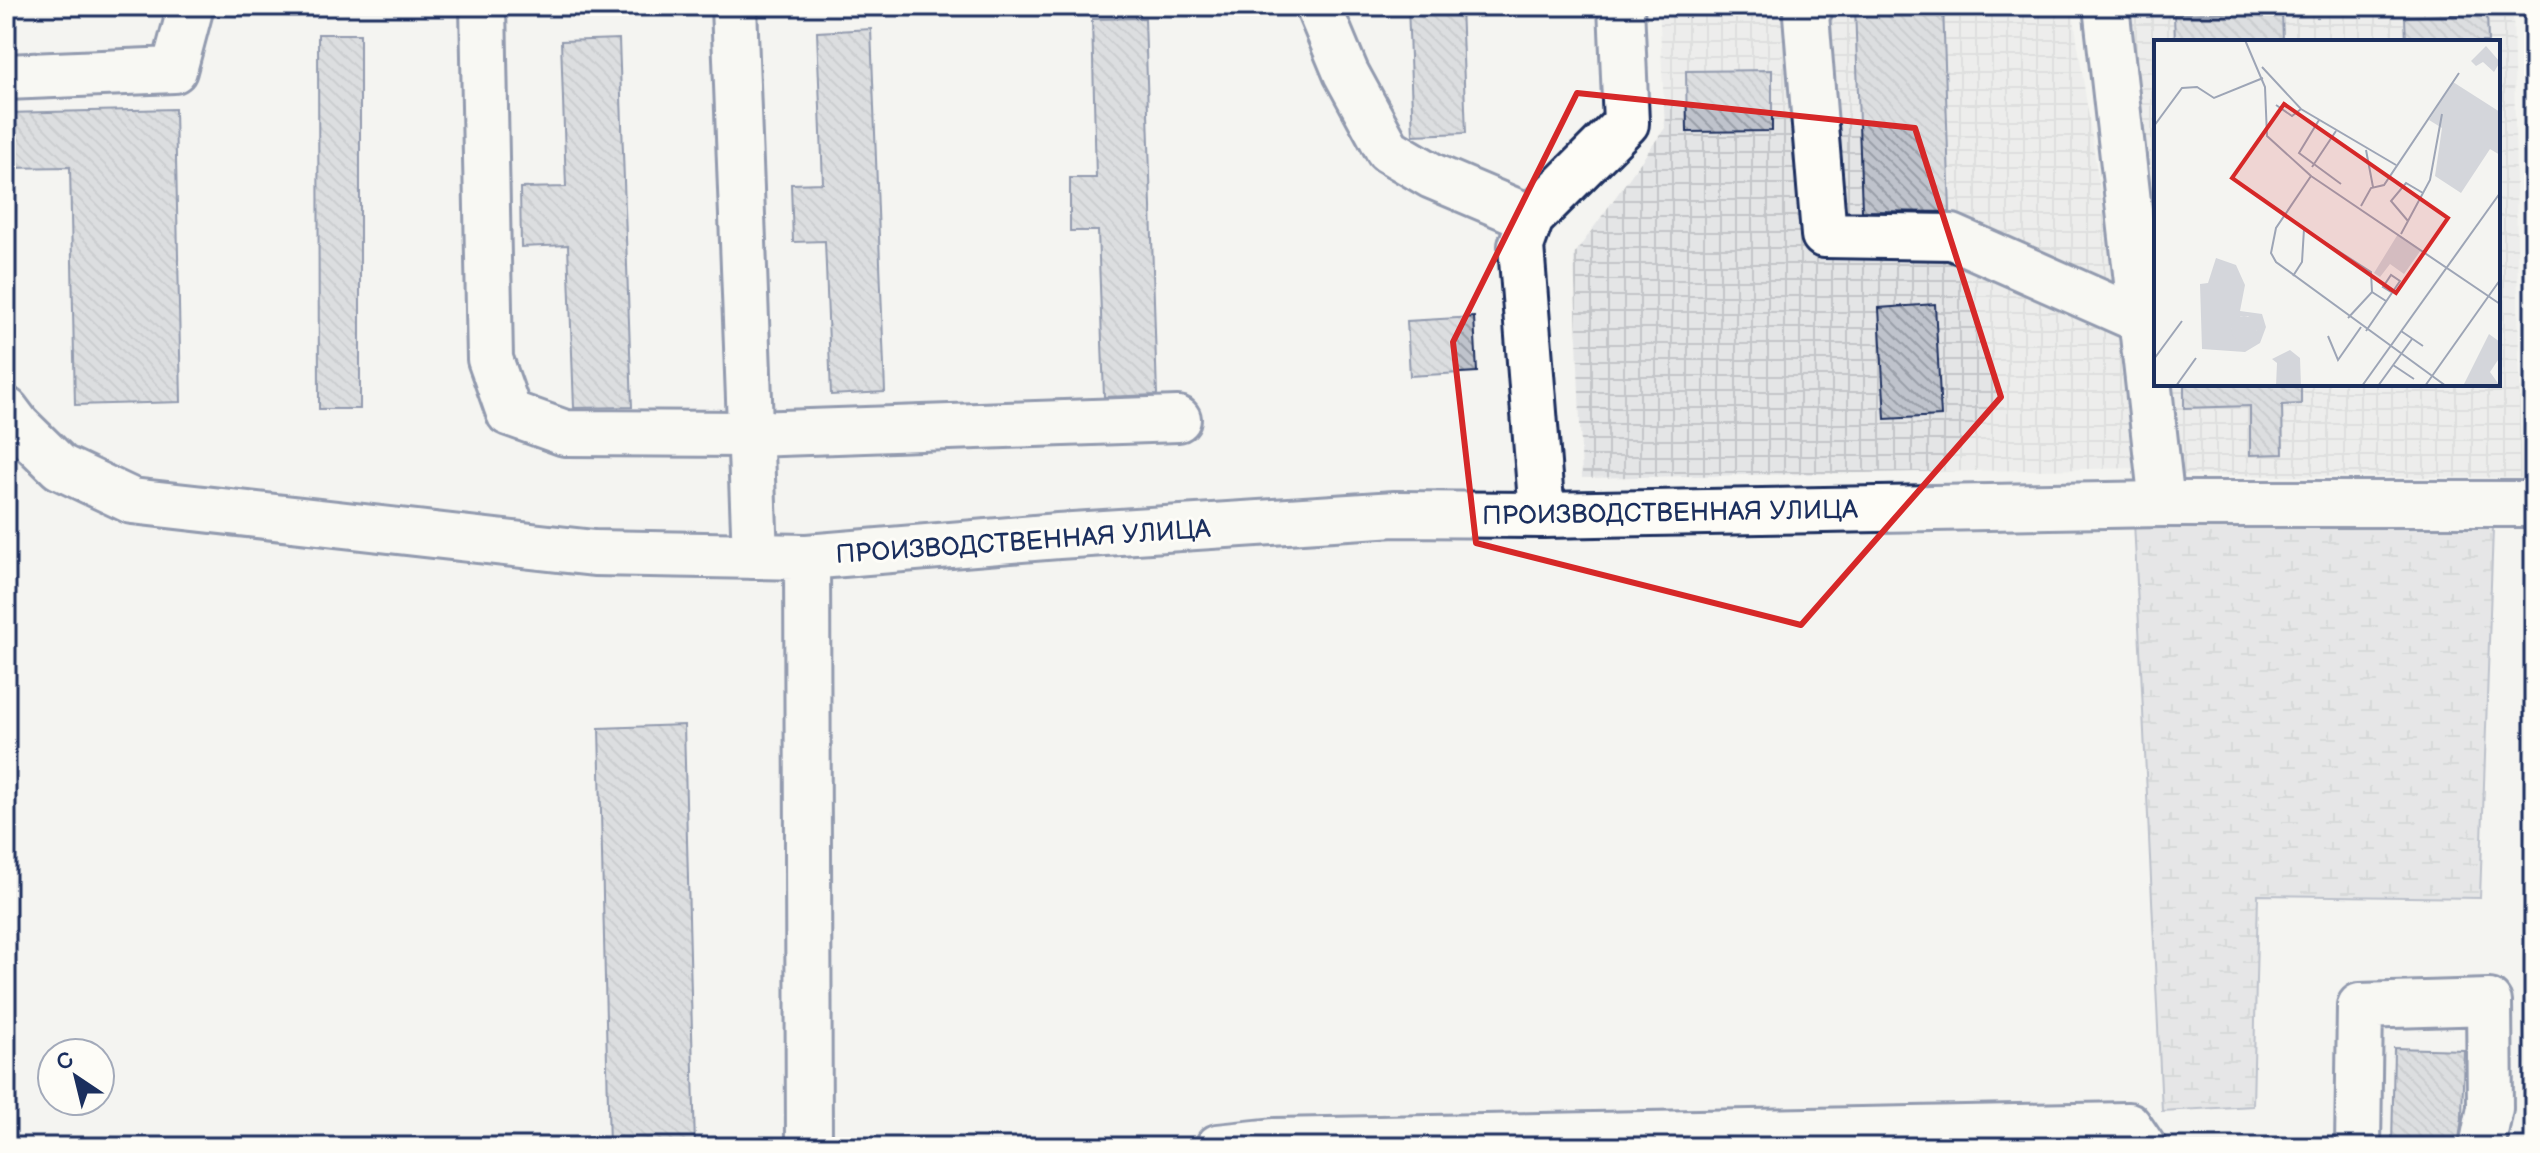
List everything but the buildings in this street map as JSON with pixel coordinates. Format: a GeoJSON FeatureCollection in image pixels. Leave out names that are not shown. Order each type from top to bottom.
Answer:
{"type":"FeatureCollection","features":[{"type":"Feature","properties":{"kind":"street"},"geometry":{"type":"LineString","coordinates":[[6,77],[174,70],[191,6]]}},
{"type":"Feature","properties":{"kind":"street"},"geometry":{"type":"LineString","coordinates":[[483,6],[490,359],[509,413],[565,433],[751,434],[1178,419]]}},
{"type":"Feature","properties":{"kind":"street"},"geometry":{"type":"LineString","coordinates":[[734,6],[755,556]]}},
{"type":"Feature","properties":{"kind":"street"},"geometry":{"type":"LineString","coordinates":[[1318,6],[1346,73],[1388,150],[1432,176],[1531,218]]}},
{"type":"Feature","properties":{"kind":"street"},"geometry":{"type":"LineString","coordinates":[[1542,515],[1521,246],[1531,218],[1626,123],[1621,6]]}},
{"type":"Feature","properties":{"kind":"street"},"geometry":{"type":"LineString","coordinates":[[1811,6],[1806,15],[1824,235],[1952,237],[2142,321]]}},
{"type":"Feature","properties":{"kind":"street"},"geometry":{"type":"LineString","coordinates":[[2106,6],[2162,504]]}},
{"type":"Feature","properties":{"kind":"street","name":"ПРОИЗВОДСТВЕННАЯ УЛИЦА"},"geometry":{"type":"LineString","coordinates":[[6,410],[60,467],[132,501],[594,553],[807,557],[1058,536],[1395,514],[1542,515],[2162,504],[2534,504]]}},
{"type":"Feature","properties":{"kind":"street"},"geometry":{"type":"LineString","coordinates":[[807,557],[809,1147]]}},
{"type":"Feature","properties":{"kind":"street"},"geometry":{"type":"LineString","coordinates":[[2358,1147],[2360,1006],[2489,1002],[2490,1108],[2482,1147]]}},
{"type":"Feature","properties":{"kind":"street"},"geometry":{"type":"LineString","coordinates":[[1218,1147],[1290,1141],[2128,1125],[2143,1147]]}},
{"type":"Feature","properties":{"kind":"highlighted area"},"geometry":{"type":"Polygon","coordinates":[[[1577,93],[1915,128],[2001,397],[1801,625],[1476,543],[1453,342],[1577,93]]]}},
{"type":"Feature","properties":{"kind":"shaded area"},"geometry":{"type":"Polygon","coordinates":[[[1659,6],[2072,6],[2142,468],[1582,478],[1574,255],[1665,128],[1659,6]]]}},
{"type":"Feature","properties":{"kind":"shaded area"},"geometry":{"type":"Polygon","coordinates":[[[2131,6],[2513,6],[2521,478],[2176,475],[2167,386],[2500,386],[2500,40],[2154,40],[2154,245],[2131,6]]]}},
{"type":"Feature","properties":{"kind":"green space"},"geometry":{"type":"Polygon","coordinates":[[[2134,521],[2493,528],[2480,898],[2258,895],[2253,1106],[2162,1111],[2134,521]]]}}]}
